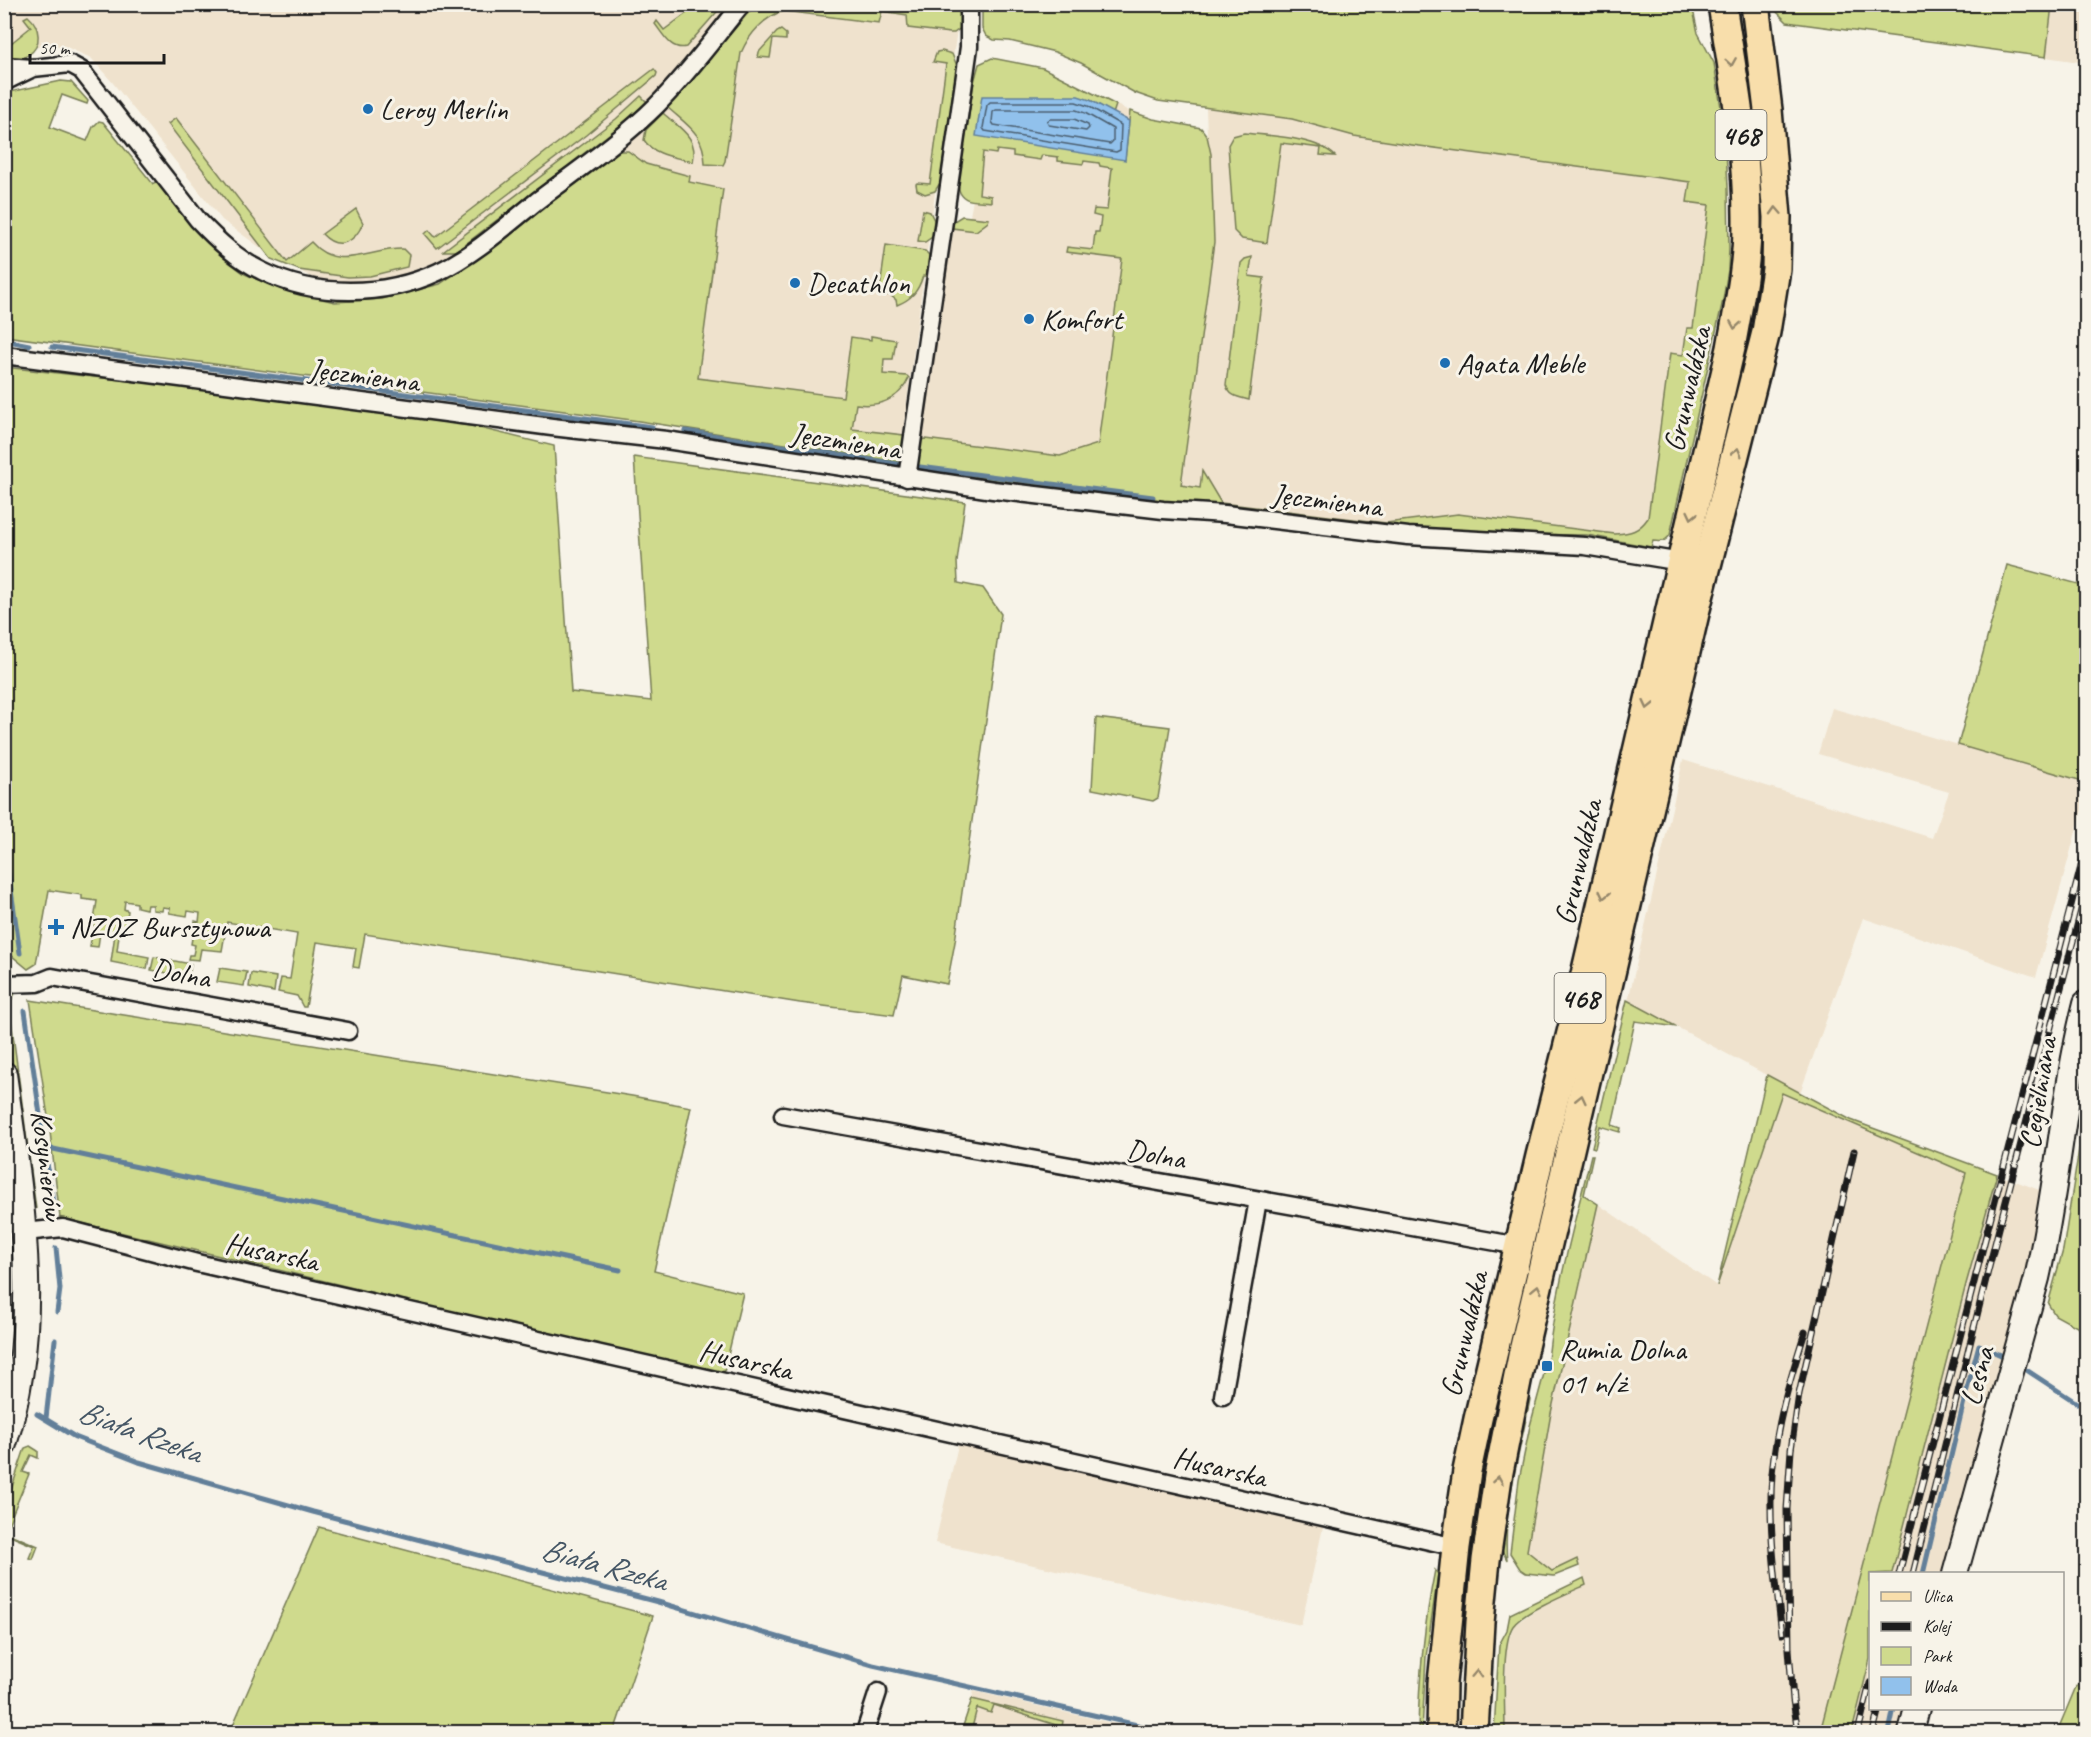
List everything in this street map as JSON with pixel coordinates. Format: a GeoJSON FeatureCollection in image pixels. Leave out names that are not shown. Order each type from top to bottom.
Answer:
{"type":"FeatureCollection","features":[{"type":"Feature","properties":{"kind":"main road","name":"Grunwaldzka"},"geometry":{"type":"LineString","coordinates":[[1441,1732],[1442,1683],[1456,1547],[1467,1471],[1731,348],[1744,267],[1747,226],[1739,117],[1722,4]]}},
{"type":"Feature","properties":{"kind":"main road","name":"Grunwaldzka"},"geometry":{"type":"LineString","coordinates":[[1474,1732],[1486,1560],[1498,1477],[1523,1351],[1694,619],[1766,332],[1776,269],[1777,217],[1768,110],[1755,4]]}},
{"type":"Feature","properties":{"kind":"street"},"geometry":{"type":"LineString","coordinates":[[4,66],[33,68],[70,64],[81,70],[198,220],[239,257],[263,272],[293,283],[325,290],[363,291],[403,285],[438,272],[469,254],[634,127],[658,104],[742,4]]}},
{"type":"Feature","properties":{"kind":"street"},"geometry":{"type":"LineString","coordinates":[[907,478],[969,47],[969,4]]}},
{"type":"Feature","properties":{"kind":"street"},"geometry":{"type":"LineString","coordinates":[[4,82],[33,68]]}},
{"type":"Feature","properties":{"kind":"street","name":"Jęczmienna"},"geometry":{"type":"LineString","coordinates":[[4,355],[666,440],[907,478],[1163,510],[1225,514],[1408,536],[1585,546],[1681,562]]}},
{"type":"Feature","properties":{"kind":"street","name":"Dolna"},"geometry":{"type":"LineString","coordinates":[[4,984],[38,983],[52,977],[348,1031]]}},
{"type":"Feature","properties":{"kind":"street","name":"Cegielniana"},"geometry":{"type":"LineString","coordinates":[[2054,1194],[2068,1093],[2086,1003]]}},
{"type":"Feature","properties":{"kind":"street","name":"Kosynierów"},"geometry":{"type":"LineString","coordinates":[[4,1074],[25,1232],[26,1325],[14,1408],[4,1444]]}},
{"type":"Feature","properties":{"kind":"street","name":"Dolna"},"geometry":{"type":"LineString","coordinates":[[783,1115],[1519,1246]]}},
{"type":"Feature","properties":{"kind":"street","name":"Leśna"},"geometry":{"type":"LineString","coordinates":[[1956,1572],[2037,1278],[2054,1194]]}},
{"type":"Feature","properties":{"kind":"street"},"geometry":{"type":"LineString","coordinates":[[1223,1396],[1258,1200]]}},
{"type":"Feature","properties":{"kind":"street","name":"Husarska"},"geometry":{"type":"LineString","coordinates":[[25,1232],[63,1228],[197,1263],[1456,1547]]}},
{"type":"Feature","properties":{"kind":"street"},"geometry":{"type":"LineString","coordinates":[[865,1732],[878,1692]]}},
{"type":"Feature","properties":{"kind":"street"},"geometry":{"type":"LineString","coordinates":[[1911,1732],[1916,1710]]}},
{"type":"Feature","properties":{"kind":"shaded area"},"geometry":{"type":"Polygon","coordinates":[[[5,5],[935,5],[958,21],[899,461],[527,399],[265,251],[222,220],[91,58],[64,46],[5,52],[5,5]]]}},
{"type":"Feature","properties":{"kind":"shaded area"},"geometry":{"type":"Polygon","coordinates":[[[2052,5],[2086,5],[2086,63],[2046,57],[2052,5]]]}},
{"type":"Feature","properties":{"kind":"shaded area"},"geometry":{"type":"Polygon","coordinates":[[[992,58],[1042,68],[1129,111],[1153,119],[1106,492],[918,464],[952,228],[970,216],[973,200],[958,185],[974,82],[979,64],[992,58]]]}},
{"type":"Feature","properties":{"kind":"shaded area"},"geometry":{"type":"Polygon","coordinates":[[[1206,108],[1292,119],[1354,136],[1412,145],[1690,182],[1709,205],[1693,328],[1687,328],[1683,355],[1671,353],[1648,518],[1641,528],[1629,533],[1615,534],[1458,514],[1386,523],[1221,503],[1202,472],[1200,488],[1181,485],[1207,284],[1206,108]]]}},
{"type":"Feature","properties":{"kind":"shaded area"},"geometry":{"type":"Polygon","coordinates":[[[1832,708],[2086,782],[2086,795],[2036,977],[1863,918],[1800,1093],[1628,1001],[1683,760],[1932,838],[1949,792],[1818,754],[1832,708]]]}},
{"type":"Feature","properties":{"kind":"shaded area"},"geometry":{"type":"Polygon","coordinates":[[[1782,1092],[1966,1173],[1969,1164],[2045,1192],[2024,1289],[1944,1572],[1869,1572],[1869,1710],[1906,1710],[1899,1732],[1505,1732],[1506,1647],[1514,1625],[1547,1602],[1586,1585],[1577,1560],[1552,1571],[1527,1551],[1551,1413],[1598,1204],[1717,1286],[1782,1092]]]}},
{"type":"Feature","properties":{"kind":"shaded area"},"geometry":{"type":"Polygon","coordinates":[[[959,1441],[1324,1523],[1301,1625],[935,1543],[959,1441]]]}},
{"type":"Feature","properties":{"kind":"shaded area"},"geometry":{"type":"Polygon","coordinates":[[[974,1691],[1150,1732],[961,1732],[974,1691]]]}},
{"type":"Feature","properties":{"kind":"green space"},"geometry":{"type":"Polygon","coordinates":[[[699,4],[723,5],[686,47],[681,48],[672,44],[655,24],[657,21],[664,30],[699,4]]]}},
{"type":"Feature","properties":{"kind":"green space"},"geometry":{"type":"Polygon","coordinates":[[[1775,4],[2052,5],[2046,57],[1787,22],[1777,12],[1775,4]]]}},
{"type":"Feature","properties":{"kind":"green space"},"geometry":{"type":"Polygon","coordinates":[[[755,5],[963,5],[962,27],[954,33],[908,28],[907,15],[882,11],[879,23],[784,11],[777,13],[758,27],[748,39],[741,53],[725,161],[723,165],[705,164],[702,145],[694,131],[667,107],[755,5]]]}},
{"type":"Feature","properties":{"kind":"green space"},"geometry":{"type":"Polygon","coordinates":[[[982,5],[1692,5],[1698,33],[1714,63],[1725,133],[1729,248],[1723,300],[1670,535],[1663,541],[1653,541],[1651,547],[1587,535],[1497,534],[1398,528],[1190,505],[919,470],[915,463],[917,441],[925,439],[1060,456],[1098,444],[1122,259],[1066,252],[1067,247],[1093,250],[1095,232],[1099,232],[1101,217],[1093,215],[1094,209],[1107,210],[1112,168],[1084,161],[1083,164],[1058,161],[1058,157],[1042,155],[1040,160],[1013,156],[1013,152],[997,150],[996,154],[983,152],[979,194],[991,196],[991,202],[965,198],[959,191],[958,185],[974,82],[979,64],[992,58],[1043,68],[1116,105],[1113,114],[1090,100],[1125,159],[1130,111],[1153,119],[1201,128],[1207,136],[1211,154],[1214,242],[1181,485],[1200,488],[1202,471],[1221,503],[1386,523],[1458,514],[1615,534],[1626,533],[1641,526],[1648,518],[1670,353],[1683,355],[1687,328],[1693,328],[1709,205],[1687,202],[1690,182],[1412,145],[1354,136],[1292,119],[1158,101],[1135,93],[1081,63],[1055,52],[1010,41],[994,40],[986,36],[982,28],[982,5]]]}},
{"type":"Feature","properties":{"kind":"green space"},"geometry":{"type":"Polygon","coordinates":[[[28,16],[37,30],[36,47],[26,56],[8,61],[8,56],[5,57],[5,48],[31,27],[24,18],[28,16]]]}},
{"type":"Feature","properties":{"kind":"green space"},"geometry":{"type":"Polygon","coordinates":[[[781,30],[786,34],[786,40],[773,39],[770,58],[758,57],[759,52],[781,30]]]}},
{"type":"Feature","properties":{"kind":"green space"},"geometry":{"type":"Polygon","coordinates":[[[937,52],[952,54],[957,66],[940,183],[935,191],[925,194],[917,190],[916,184],[930,184],[946,64],[933,62],[937,52]]]}},
{"type":"Feature","properties":{"kind":"green space"},"geometry":{"type":"Polygon","coordinates":[[[654,69],[656,76],[586,135],[437,248],[425,234],[429,230],[435,237],[654,69]]]}},
{"type":"Feature","properties":{"kind":"green space"},"geometry":{"type":"Polygon","coordinates":[[[61,81],[71,82],[88,101],[87,104],[62,95],[50,127],[87,141],[93,127],[99,121],[103,122],[153,184],[156,181],[192,227],[226,260],[245,274],[283,290],[335,302],[382,299],[440,284],[506,238],[617,151],[628,151],[646,164],[690,176],[689,182],[723,189],[698,378],[843,397],[851,337],[871,340],[871,336],[896,340],[893,359],[884,359],[883,374],[909,378],[905,386],[894,397],[880,403],[856,404],[852,429],[904,435],[903,459],[899,462],[639,421],[5,336],[4,99],[10,92],[61,81]]]}},
{"type":"Feature","properties":{"kind":"green space"},"geometry":{"type":"Polygon","coordinates":[[[641,96],[647,102],[638,112],[456,251],[443,251],[616,119],[641,96]]]}},
{"type":"Feature","properties":{"kind":"green space"},"geometry":{"type":"Polygon","coordinates":[[[663,113],[690,139],[694,153],[693,162],[660,153],[644,140],[646,130],[663,113]]]}},
{"type":"Feature","properties":{"kind":"green space"},"geometry":{"type":"Polygon","coordinates":[[[176,118],[287,262],[311,242],[321,251],[343,258],[403,249],[409,255],[407,267],[370,276],[348,277],[299,270],[271,259],[168,124],[176,118]]]}},
{"type":"Feature","properties":{"kind":"green space"},"geometry":{"type":"Polygon","coordinates":[[[1244,133],[1305,141],[1327,150],[1335,156],[1320,155],[1321,148],[1281,143],[1267,243],[1242,239],[1234,231],[1228,145],[1233,136],[1244,133]]]}},
{"type":"Feature","properties":{"kind":"green space"},"geometry":{"type":"Polygon","coordinates":[[[356,209],[363,223],[351,240],[334,242],[322,234],[356,209]]]}},
{"type":"Feature","properties":{"kind":"green space"},"geometry":{"type":"Polygon","coordinates":[[[923,210],[930,212],[934,220],[932,237],[925,242],[918,241],[923,210]]]}},
{"type":"Feature","properties":{"kind":"green space"},"geometry":{"type":"Polygon","coordinates":[[[962,216],[989,219],[976,231],[952,228],[954,221],[962,216]]]}},
{"type":"Feature","properties":{"kind":"green space"},"geometry":{"type":"Polygon","coordinates":[[[886,245],[925,251],[929,255],[927,276],[923,276],[917,290],[907,300],[897,305],[896,300],[890,295],[879,295],[886,245]]]}},
{"type":"Feature","properties":{"kind":"green space"},"geometry":{"type":"Polygon","coordinates":[[[1252,257],[1249,276],[1264,278],[1249,400],[1232,394],[1226,385],[1241,263],[1252,257]]]}},
{"type":"Feature","properties":{"kind":"green space"},"geometry":{"type":"Polygon","coordinates":[[[4,367],[220,391],[471,426],[554,446],[571,692],[651,701],[634,457],[965,502],[957,562],[958,583],[983,588],[1001,614],[955,942],[947,984],[903,975],[894,1015],[800,1003],[365,934],[359,968],[353,967],[356,948],[317,942],[306,1007],[303,1007],[297,996],[278,992],[281,978],[290,979],[297,934],[227,922],[222,951],[201,949],[199,960],[188,959],[189,955],[193,955],[195,945],[191,944],[195,921],[199,922],[200,913],[188,911],[187,916],[169,913],[170,908],[163,907],[162,911],[153,910],[153,905],[147,905],[146,909],[137,907],[137,903],[125,901],[124,909],[128,911],[124,935],[119,935],[117,951],[149,957],[147,969],[111,962],[115,934],[100,932],[98,947],[90,946],[97,901],[82,899],[82,895],[49,890],[36,964],[28,969],[11,955],[4,909],[4,367]]]}},
{"type":"Feature","properties":{"kind":"green space"},"geometry":{"type":"Polygon","coordinates":[[[2007,565],[2086,586],[2086,782],[1958,745],[2007,565]]]}},
{"type":"Feature","properties":{"kind":"green space"},"geometry":{"type":"Polygon","coordinates":[[[1096,718],[1170,727],[1158,798],[1153,801],[1092,789],[1096,718]]]}},
{"type":"Feature","properties":{"kind":"green space"},"geometry":{"type":"Polygon","coordinates":[[[154,957],[191,964],[189,977],[151,970],[154,957]]]}},
{"type":"Feature","properties":{"kind":"green space"},"geometry":{"type":"Polygon","coordinates":[[[220,968],[247,972],[244,986],[217,982],[220,968]]]}},
{"type":"Feature","properties":{"kind":"green space"},"geometry":{"type":"Polygon","coordinates":[[[251,973],[276,977],[274,992],[249,987],[251,973]]]}},
{"type":"Feature","properties":{"kind":"green space"},"geometry":{"type":"Polygon","coordinates":[[[17,990],[9,1004],[36,1209],[27,1179],[5,1007],[8,994],[17,990]]]}},
{"type":"Feature","properties":{"kind":"green space"},"geometry":{"type":"Polygon","coordinates":[[[30,1000],[691,1107],[654,1271],[743,1293],[723,1376],[60,1218],[49,1123],[30,1000]]]}},
{"type":"Feature","properties":{"kind":"green space"},"geometry":{"type":"Polygon","coordinates":[[[1627,1000],[1677,1027],[1635,1021],[1612,1125],[1621,1128],[1620,1132],[1600,1126],[1595,1148],[1592,1147],[1627,1000]]]}},
{"type":"Feature","properties":{"kind":"green space"},"geometry":{"type":"Polygon","coordinates":[[[1767,1075],[1851,1120],[1997,1174],[1966,1284],[1892,1572],[1869,1572],[1869,1663],[1852,1732],[1820,1732],[1966,1173],[1782,1093],[1717,1286],[1767,1075]]]}},
{"type":"Feature","properties":{"kind":"green space"},"geometry":{"type":"Polygon","coordinates":[[[2086,1141],[2086,1332],[2055,1315],[2048,1304],[2063,1250],[2079,1149],[2086,1141]]]}},
{"type":"Feature","properties":{"kind":"green space"},"geometry":{"type":"Polygon","coordinates":[[[1591,1155],[1593,1155],[1584,1195],[1598,1204],[1551,1413],[1527,1551],[1552,1571],[1577,1559],[1579,1566],[1554,1576],[1526,1573],[1520,1569],[1510,1553],[1519,1480],[1530,1426],[1545,1370],[1548,1370],[1550,1362],[1548,1360],[1551,1334],[1560,1282],[1591,1155]]]}},
{"type":"Feature","properties":{"kind":"green space"},"geometry":{"type":"Polygon","coordinates":[[[1530,1250],[1535,1251],[1463,1732],[1459,1732],[1465,1624],[1479,1473],[1530,1250]]]}},
{"type":"Feature","properties":{"kind":"green space"},"geometry":{"type":"Polygon","coordinates":[[[1530,1399],[1507,1521],[1507,1560],[1501,1548],[1517,1441],[1530,1399]]]}},
{"type":"Feature","properties":{"kind":"green space"},"geometry":{"type":"Polygon","coordinates":[[[30,1446],[38,1451],[38,1458],[31,1455],[23,1472],[29,1474],[5,1532],[38,1546],[33,1559],[29,1558],[34,1546],[8,1535],[4,1536],[5,1508],[25,1448],[30,1446]]]}},
{"type":"Feature","properties":{"kind":"green space"},"geometry":{"type":"Polygon","coordinates":[[[319,1527],[653,1616],[614,1732],[230,1732],[319,1527]]]}},
{"type":"Feature","properties":{"kind":"green space"},"geometry":{"type":"Polygon","coordinates":[[[1435,1570],[1438,1574],[1426,1657],[1422,1732],[1418,1732],[1423,1651],[1435,1570]]]}},
{"type":"Feature","properties":{"kind":"green space"},"geometry":{"type":"Polygon","coordinates":[[[1584,1578],[1586,1585],[1527,1614],[1513,1626],[1509,1635],[1505,1661],[1505,1732],[1494,1732],[1499,1645],[1507,1630],[1510,1614],[1584,1578]]]}},
{"type":"Feature","properties":{"kind":"green space"},"geometry":{"type":"Polygon","coordinates":[[[2086,1674],[2086,1732],[2057,1732],[2075,1689],[2086,1674]]]}},
{"type":"Feature","properties":{"kind":"green space"},"geometry":{"type":"Polygon","coordinates":[[[972,1699],[1063,1721],[1062,1727],[994,1705],[991,1713],[977,1708],[971,1732],[961,1732],[972,1699]]]}},
{"type":"Feature","properties":{"kind":"water"},"geometry":{"type":"Polygon","coordinates":[[[982,96],[1078,96],[1090,100],[1129,121],[1125,160],[976,136],[982,96]]]}},
{"type":"Feature","properties":{"kind":"waterway"},"geometry":{"type":"LineString","coordinates":[[4,340],[29,345]]}},
{"type":"Feature","properties":{"kind":"waterway"},"geometry":{"type":"LineString","coordinates":[[52,347],[652,427]]}},
{"type":"Feature","properties":{"kind":"waterway"},"geometry":{"type":"LineString","coordinates":[[685,431],[897,464]]}},
{"type":"Feature","properties":{"kind":"waterway"},"geometry":{"type":"LineString","coordinates":[[920,467],[1153,497]]}},
{"type":"Feature","properties":{"kind":"waterway"},"geometry":{"type":"LineString","coordinates":[[4,841],[20,953]]}},
{"type":"Feature","properties":{"kind":"waterway"},"geometry":{"type":"LineString","coordinates":[[25,1011],[53,1204]]}},
{"type":"Feature","properties":{"kind":"waterway"},"geometry":{"type":"LineString","coordinates":[[44,1147],[620,1270]]}},
{"type":"Feature","properties":{"kind":"waterway"},"geometry":{"type":"LineString","coordinates":[[56,1248],[60,1289],[57,1312]]}},
{"type":"Feature","properties":{"kind":"waterway"},"geometry":{"type":"LineString","coordinates":[[46,1418],[55,1340]]}},
{"type":"Feature","properties":{"kind":"waterway"},"geometry":{"type":"LineString","coordinates":[[1923,1572],[1979,1345],[2003,1356]]}},
{"type":"Feature","properties":{"kind":"waterway"},"geometry":{"type":"LineString","coordinates":[[2028,1371],[2086,1409]]}},
{"type":"Feature","properties":{"kind":"waterway","name":"Biała Rzeka"},"geometry":{"type":"LineString","coordinates":[[37,1414],[75,1437],[139,1462],[313,1512],[658,1602],[873,1665],[1168,1732]]}},
{"type":"Feature","properties":{"kind":"waterway"},"geometry":{"type":"LineString","coordinates":[[1889,1732],[1894,1710]]}},
{"type":"Feature","properties":{"kind":"railway"},"geometry":{"type":"LineString","coordinates":[[1900,1572],[2086,847]]}},
{"type":"Feature","properties":{"kind":"railway"},"geometry":{"type":"LineString","coordinates":[[1913,1572],[2086,891]]}},
{"type":"Feature","properties":{"kind":"railway"},"geometry":{"type":"LineString","coordinates":[[1798,1732],[1789,1649],[1787,1509],[1791,1450],[1799,1394],[1854,1151]]}},
{"type":"Feature","properties":{"kind":"railway"},"geometry":{"type":"LineString","coordinates":[[1782,1634],[1772,1534],[1772,1474],[1780,1420],[1805,1332]]}},
{"type":"Feature","properties":{"kind":"railway"},"geometry":{"type":"LineString","coordinates":[[1858,1732],[1869,1687]]}},
{"type":"Feature","properties":{"kind":"railway"},"geometry":{"type":"LineString","coordinates":[[1873,1732],[1878,1710]]}},
{"type":"Feature","properties":{"kind":"place","name":"Leroy Merlin"},"geometry":{"type":"Point","coordinates":[368,109]}},
{"type":"Feature","properties":{"kind":"place","name":"Decathlon"},"geometry":{"type":"Point","coordinates":[795,283]}},
{"type":"Feature","properties":{"kind":"place","name":"Komfort"},"geometry":{"type":"Point","coordinates":[1029,319]}},
{"type":"Feature","properties":{"kind":"place","name":"Agata Meble"},"geometry":{"type":"Point","coordinates":[1445,363]}},
{"type":"Feature","properties":{"kind":"place","name":"NZOZ Bursztynowa"},"geometry":{"type":"Point","coordinates":[56,927]}},
{"type":"Feature","properties":{"kind":"place","name":"Rumia Dolna 01 n/ż"},"geometry":{"type":"Point","coordinates":[1547,1366]}}]}
